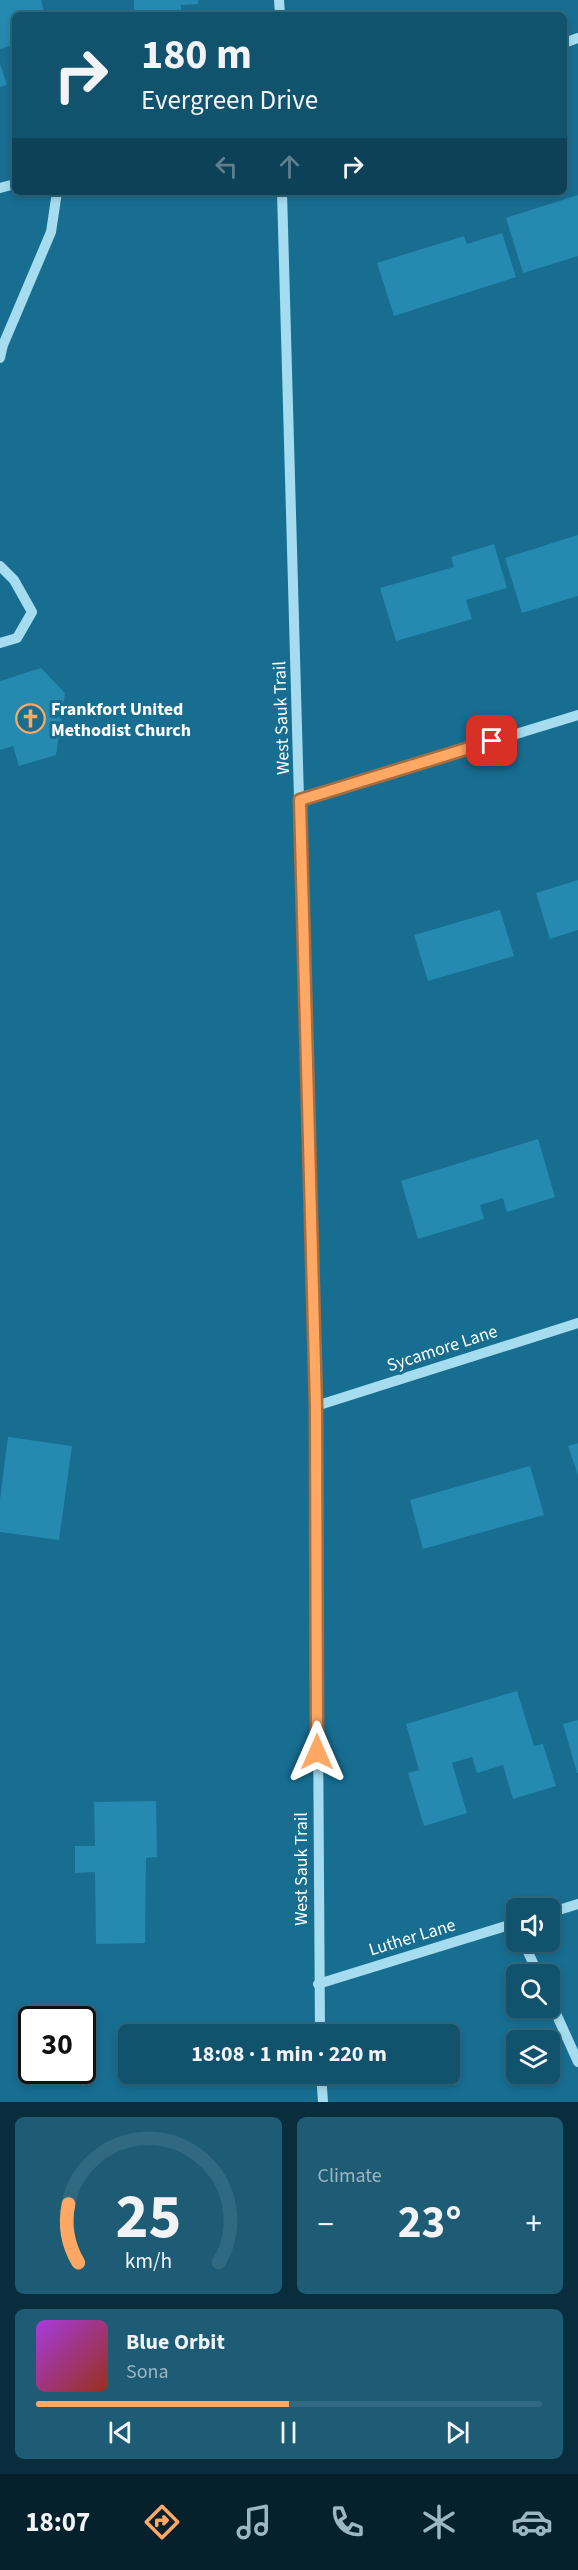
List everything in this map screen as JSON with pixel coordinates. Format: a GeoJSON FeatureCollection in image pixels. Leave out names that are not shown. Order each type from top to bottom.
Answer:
{"type":"FeatureCollection","features":[{"type":"Feature","properties":{"kind":"street"},"geometry":{"type":"LineString","coordinates":[[0,358],[3,345],[51,232],[57,195]]}},
{"type":"Feature","properties":{"kind":"street","name":"West Sauk Trail"},"geometry":{"type":"LineString","coordinates":[[282,195],[316,1406],[320,2024]]}},
{"type":"Feature","properties":{"kind":"street"},"geometry":{"type":"LineString","coordinates":[[0,566],[14,580],[32,612],[17,638],[0,642]]}},
{"type":"Feature","properties":{"kind":"street"},"geometry":{"type":"LineString","coordinates":[[300,800],[578,715]]}},
{"type":"Feature","properties":{"kind":"street","name":"Sycamore Lane"},"geometry":{"type":"LineString","coordinates":[[316,1406],[578,1323]]}},
{"type":"Feature","properties":{"kind":"street"},"geometry":{"type":"LineString","coordinates":[[560,1910],[578,1904]]}},
{"type":"Feature","properties":{"kind":"street","name":"Luther Lane"},"geometry":{"type":"LineString","coordinates":[[318,1983],[506,1927]]}},
{"type":"Feature","properties":{"kind":"street"},"geometry":{"type":"LineString","coordinates":[[558,2018],[578,2062]]}},
{"type":"Feature","properties":{"kind":"street"},"geometry":{"type":"LineString","coordinates":[[321,2084],[322,2102]]}},
{"type":"Feature","properties":{"kind":"building"},"geometry":{"type":"Polygon","coordinates":[[[0,0],[41,0],[44,12],[12,12],[12,45],[0,49],[0,0]]]}},
{"type":"Feature","properties":{"kind":"building"},"geometry":{"type":"Polygon","coordinates":[[[134,0],[198,0],[198,4],[181,5],[181,12],[134,12],[134,0]]]}},
{"type":"Feature","properties":{"kind":"building"},"geometry":{"type":"Polygon","coordinates":[[[0,64],[7,85],[0,87],[0,64]]]}},
{"type":"Feature","properties":{"kind":"building"},"geometry":{"type":"Polygon","coordinates":[[[578,195],[578,256],[523,273],[506,218],[578,195]]]}},
{"type":"Feature","properties":{"kind":"building"},"geometry":{"type":"Polygon","coordinates":[[[502,233],[516,277],[394,316],[377,263],[464,236],[467,244],[502,233]]]}},
{"type":"Feature","properties":{"kind":"building"},"geometry":{"type":"Polygon","coordinates":[[[578,535],[578,596],[522,613],[505,558],[578,535]]]}},
{"type":"Feature","properties":{"kind":"building"},"geometry":{"type":"Polygon","coordinates":[[[494,544],[507,588],[466,600],[472,619],[396,641],[380,588],[454,567],[451,557],[494,544]]]}},
{"type":"Feature","properties":{"kind":"building","name":"Frankfort United Methodist Church"},"geometry":{"type":"Polygon","coordinates":[[[41,668],[65,693],[56,755],[19,766],[13,746],[0,750],[0,681],[41,668]]]}},
{"type":"Feature","properties":{"kind":"building"},"geometry":{"type":"Polygon","coordinates":[[[578,880],[578,930],[550,939],[536,893],[578,880]]]}},
{"type":"Feature","properties":{"kind":"building"},"geometry":{"type":"Polygon","coordinates":[[[500,910],[514,956],[428,981],[414,935],[500,910]]]}},
{"type":"Feature","properties":{"kind":"building"},"geometry":{"type":"Polygon","coordinates":[[[538,1139],[555,1197],[507,1212],[503,1198],[480,1205],[484,1219],[418,1239],[401,1181],[538,1139]]]}},
{"type":"Feature","properties":{"kind":"building"},"geometry":{"type":"Polygon","coordinates":[[[8,1437],[72,1446],[59,1540],[0,1532],[0,1499],[8,1437]]]}},
{"type":"Feature","properties":{"kind":"building"},"geometry":{"type":"Polygon","coordinates":[[[578,1443],[578,1475],[568,1446],[578,1443]]]}},
{"type":"Feature","properties":{"kind":"building"},"geometry":{"type":"Polygon","coordinates":[[[530,1466],[544,1515],[423,1549],[410,1500],[530,1466]]]}},
{"type":"Feature","properties":{"kind":"building"},"geometry":{"type":"Polygon","coordinates":[[[517,1691],[534,1746],[543,1744],[556,1786],[513,1799],[503,1765],[477,1773],[472,1757],[452,1763],[467,1813],[424,1826],[408,1773],[419,1770],[406,1724],[517,1691]]]}},
{"type":"Feature","properties":{"kind":"building"},"geometry":{"type":"Polygon","coordinates":[[[578,1720],[578,1773],[577,1773],[563,1724],[578,1720]]]}},
{"type":"Feature","properties":{"kind":"building"},"geometry":{"type":"Polygon","coordinates":[[[156,1801],[157,1857],[146,1858],[145,1943],[96,1944],[95,1872],[75,1873],[75,1846],[95,1846],[94,1802],[156,1801]]]}},
{"type":"Feature","properties":{"kind":"place","name":"Frankfort United Methodist Church"},"geometry":{"type":"Point","coordinates":[30,719]}},
{"type":"Feature","properties":{"kind":"route"},"geometry":{"type":"LineString","coordinates":[[317,1752],[316,1406],[300,800],[492,741]]}}]}
